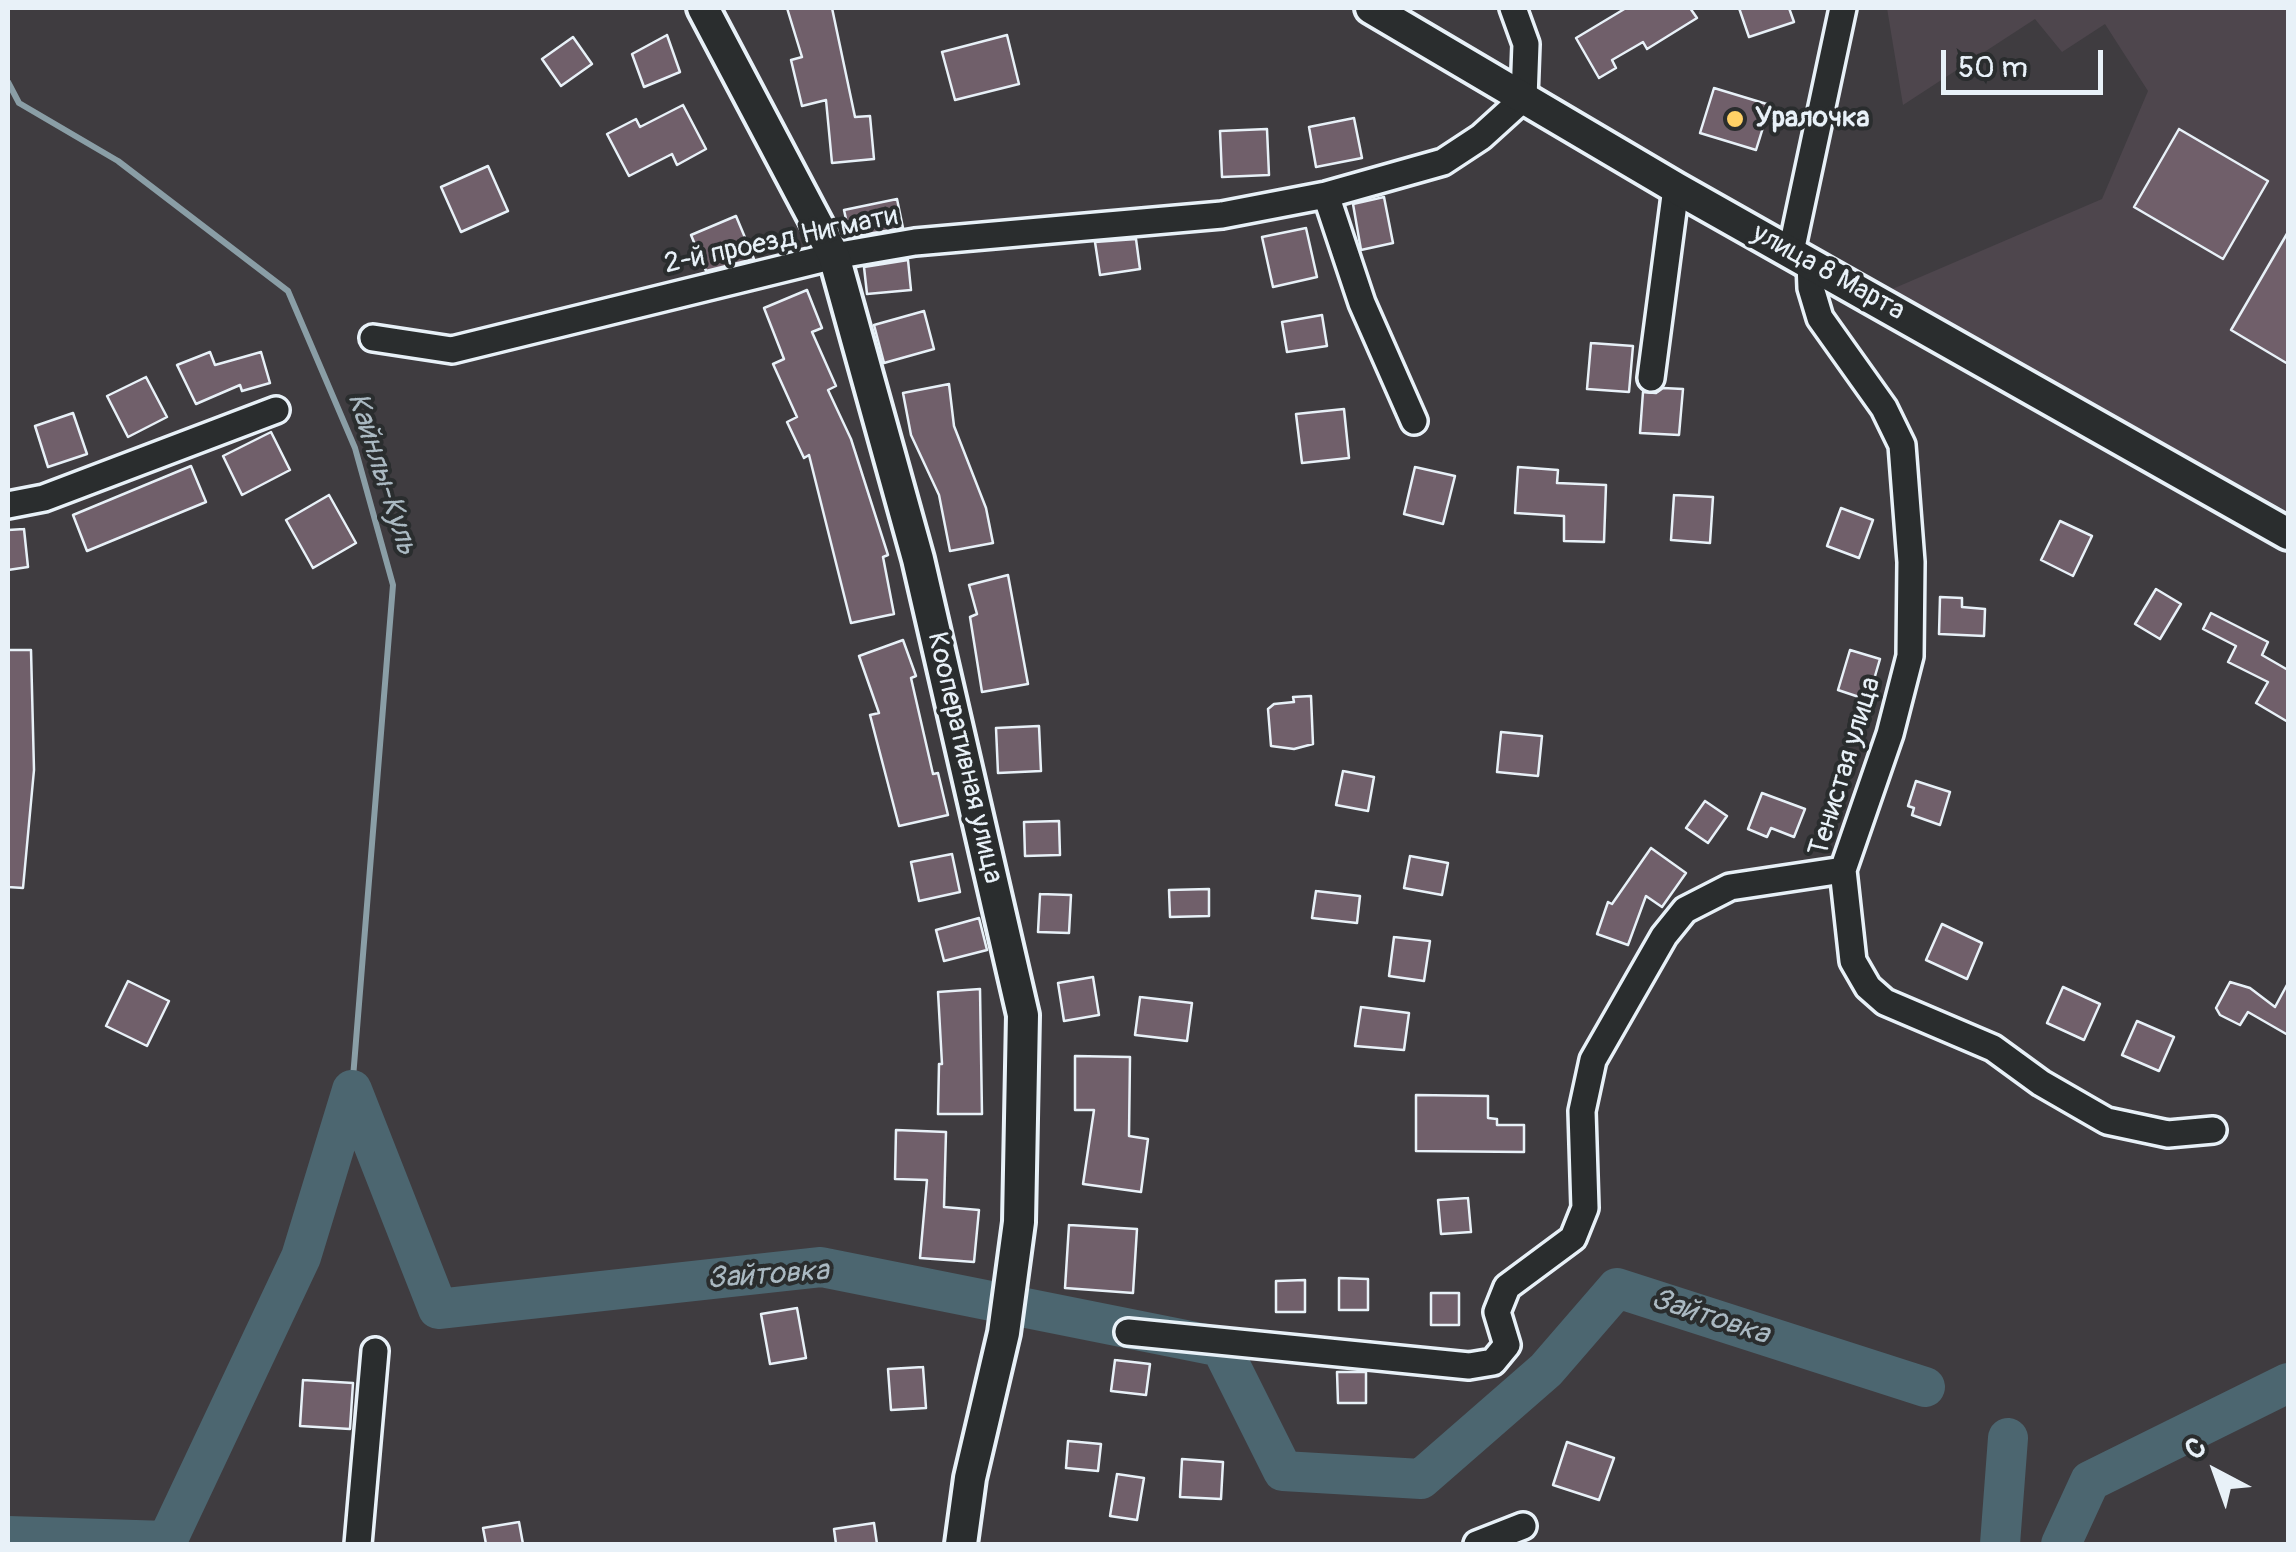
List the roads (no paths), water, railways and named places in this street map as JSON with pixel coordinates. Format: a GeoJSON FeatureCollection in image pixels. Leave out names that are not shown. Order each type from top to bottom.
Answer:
{"type":"FeatureCollection","features":[{"type":"Feature","properties":{"kind":"main road","name":"Кооперативная улица"},"geometry":{"type":"LineString","coordinates":[[704,8],[834,256],[918,559],[1023,1015],[1019,1222],[1004,1333],[970,1478],[961,1544]]}},
{"type":"Feature","properties":{"kind":"main road","name":"улица 8 Марта"},"geometry":{"type":"LineString","coordinates":[[1371,8],[1676,188],[2288,534]]}},
{"type":"Feature","properties":{"kind":"street"},"geometry":{"type":"LineString","coordinates":[[1513,8],[1526,44],[1524,98]]}},
{"type":"Feature","properties":{"kind":"street"},"geometry":{"type":"LineString","coordinates":[[1800,257],[1842,8]]}},
{"type":"Feature","properties":{"kind":"street","name":"2-й проезд Нигмати"},"geometry":{"type":"LineString","coordinates":[[373,338],[452,350],[834,256],[916,242],[1222,215],[1326,195],[1443,162],[1481,137],[1524,98]]}},
{"type":"Feature","properties":{"kind":"street"},"geometry":{"type":"LineString","coordinates":[[1652,378],[1676,188]]}},
{"type":"Feature","properties":{"kind":"street"},"geometry":{"type":"LineString","coordinates":[[1326,195],[1362,304],[1414,421]]}},
{"type":"Feature","properties":{"kind":"street","name":"Тенистая улица"},"geometry":{"type":"LineString","coordinates":[[1800,257],[1820,318],[1884,408],[1902,445],[1912,562],[1910,656],[1890,734],[1843,870],[1852,962],[1868,988],[1885,1002],[1993,1048],[2040,1083],[2107,1121],[2168,1134],[2212,1130]]}},
{"type":"Feature","properties":{"kind":"street"},"geometry":{"type":"LineString","coordinates":[[8,505],[44,498],[276,410]]}},
{"type":"Feature","properties":{"kind":"street"},"geometry":{"type":"LineString","coordinates":[[1128,1332],[1468,1366],[1493,1362],[1507,1345],[1497,1312],[1507,1287],[1573,1238],[1586,1208],[1582,1111],[1594,1060],[1664,936],[1685,910],[1730,887],[1843,870]]}},
{"type":"Feature","properties":{"kind":"street"},"geometry":{"type":"LineString","coordinates":[[358,1544],[374,1351]]}},
{"type":"Feature","properties":{"kind":"street"},"geometry":{"type":"LineString","coordinates":[[1477,1544],[1523,1526]]}},
{"type":"Feature","properties":{"kind":"waterway","name":"Кайнлы-Куль"},"geometry":{"type":"LineString","coordinates":[[8,82],[19,103],[118,161],[288,291],[355,448],[393,585],[352,1090]]}},
{"type":"Feature","properties":{"kind":"waterway","name":"Зайтовка"},"geometry":{"type":"LineString","coordinates":[[8,1536],[167,1541],[301,1257],[352,1090],[438,1309],[821,1267],[1221,1347],[1283,1471],[1421,1479],[1546,1370],[1617,1288],[1925,1387]]}},
{"type":"Feature","properties":{"kind":"waterway","name":"Зайтовка"},"geometry":{"type":"LineString","coordinates":[[2061,1544],[2090,1481],[2288,1383]]}},
{"type":"Feature","properties":{"kind":"waterway","name":"Зайтовка"},"geometry":{"type":"LineString","coordinates":[[2000,1544],[2008,1438]]}},
{"type":"Feature","properties":{"kind":"place","name":"Уралочка"},"geometry":{"type":"Point","coordinates":[1735,119]}}]}
